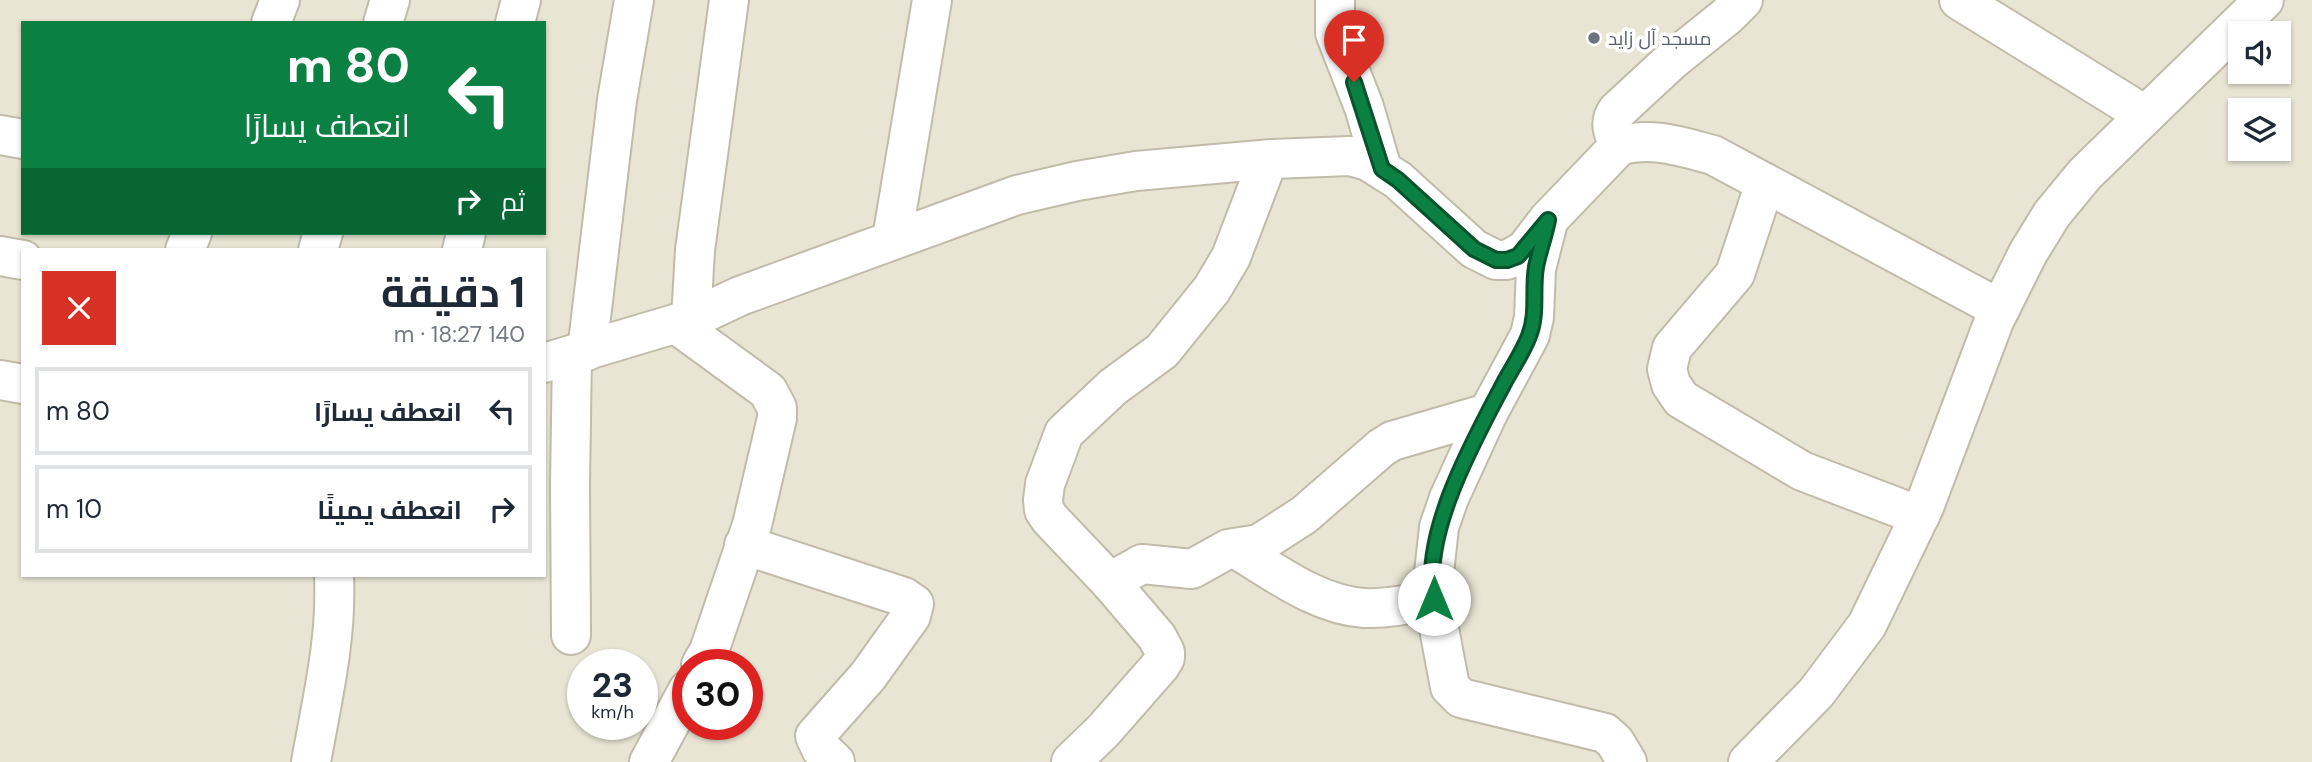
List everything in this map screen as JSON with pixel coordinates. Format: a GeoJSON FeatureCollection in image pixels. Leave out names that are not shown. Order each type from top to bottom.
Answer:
{"type":"FeatureCollection","features":[{"type":"Feature","properties":{"kind":"street"},"geometry":{"type":"LineString","coordinates":[[272,21],[280,0]]}},
{"type":"Feature","properties":{"kind":"street"},"geometry":{"type":"LineString","coordinates":[[384,21],[390,0]]}},
{"type":"Feature","properties":{"kind":"street"},"geometry":{"type":"LineString","coordinates":[[516,21],[521,0]]}},
{"type":"Feature","properties":{"kind":"street"},"geometry":{"type":"LineString","coordinates":[[571,635],[568,357],[634,0]]}},
{"type":"Feature","properties":{"kind":"street"},"geometry":{"type":"LineString","coordinates":[[683,322],[729,0]]}},
{"type":"Feature","properties":{"kind":"street"},"geometry":{"type":"LineString","coordinates":[[892,239],[932,0]]}},
{"type":"Feature","properties":{"kind":"street"},"geometry":{"type":"LineString","coordinates":[[1335,0],[1335,33],[1364,107],[1382,169]]}},
{"type":"Feature","properties":{"kind":"street"},"geometry":{"type":"LineString","coordinates":[[1619,146],[1612,128],[1613,117],[1617,111],[1743,0]]}},
{"type":"Feature","properties":{"kind":"street"},"geometry":{"type":"LineString","coordinates":[[1959,0],[2145,115]]}},
{"type":"Feature","properties":{"kind":"street"},"geometry":{"type":"LineString","coordinates":[[1748,762],[1816,693],[1867,625],[1920,516],[2000,309],[2028,253],[2052,214],[2085,174],[2264,0]]}},
{"type":"Feature","properties":{"kind":"street"},"geometry":{"type":"LineString","coordinates":[[0,135],[21,139]]}},
{"type":"Feature","properties":{"kind":"street"},"geometry":{"type":"LineString","coordinates":[[568,357],[683,322],[740,296],[1017,195],[1136,170],[1350,156],[1367,161],[1398,180],[1474,249],[1496,260],[1507,260],[1518,256],[1548,220],[1619,146],[1632,142],[1666,143],[1713,155],[2000,309]]}},
{"type":"Feature","properties":{"kind":"street"},"geometry":{"type":"LineString","coordinates":[[1071,762],[1103,731],[1165,658],[1164,647],[1110,582],[1044,510],[1045,484],[1064,433],[1113,387],[1162,351],[1212,289],[1231,257],[1268,160]]}},
{"type":"Feature","properties":{"kind":"street"},"geometry":{"type":"LineString","coordinates":[[1765,183],[1735,274],[1672,348],[1667,369],[1671,384],[1681,399],[1802,471],[1920,516]]}},
{"type":"Feature","properties":{"kind":"street"},"geometry":{"type":"LineString","coordinates":[[1548,220],[1536,269],[1534,317],[1530,335],[1488,413],[1449,499],[1439,527],[1432,591],[1450,687],[1461,698],[1605,733],[1615,742],[1627,762]]}},
{"type":"Feature","properties":{"kind":"street"},"geometry":{"type":"LineString","coordinates":[[0,256],[21,260]]}},
{"type":"Feature","properties":{"kind":"street"},"geometry":{"type":"LineString","coordinates":[[683,322],[768,391],[777,408],[752,525],[710,649]]}},
{"type":"Feature","properties":{"kind":"street"},"geometry":{"type":"LineString","coordinates":[[0,380],[21,384]]}},
{"type":"Feature","properties":{"kind":"street"},"geometry":{"type":"LineString","coordinates":[[1110,582],[1142,564],[1192,569],[1228,549],[1259,544],[1304,516],[1392,441],[1488,413]]}},
{"type":"Feature","properties":{"kind":"street"},"geometry":{"type":"LineString","coordinates":[[744,545],[904,597],[914,604],[911,616],[868,676],[815,736],[821,750],[835,762]]}},
{"type":"Feature","properties":{"kind":"street"},"geometry":{"type":"LineString","coordinates":[[1236,549],[1302,588],[1336,603],[1363,608],[1389,608],[1434,599]]}},
{"type":"Feature","properties":{"kind":"street"},"geometry":{"type":"LineString","coordinates":[[311,762],[332,646],[335,619],[334,577]]}},
{"type":"Feature","properties":{"kind":"street"},"geometry":{"type":"LineString","coordinates":[[649,762],[672,720]]}},
{"type":"Feature","properties":{"kind":"shaded area"},"geometry":{"type":"Polygon","coordinates":[[[0,0],[2312,0],[2312,762],[0,762],[0,0]]]}},
{"type":"Feature","properties":{"kind":"place","name":"مسجد آل زايد"},"geometry":{"type":"Point","coordinates":[1594,38]}},
{"type":"Feature","properties":{"kind":"route"},"geometry":{"type":"LineString","coordinates":[[1354,82],[1382,169],[1398,180],[1474,249],[1496,260],[1518,256],[1548,220],[1536,269],[1534,317],[1530,335],[1488,413],[1439,527],[1432,591],[1434,599]]}}]}
